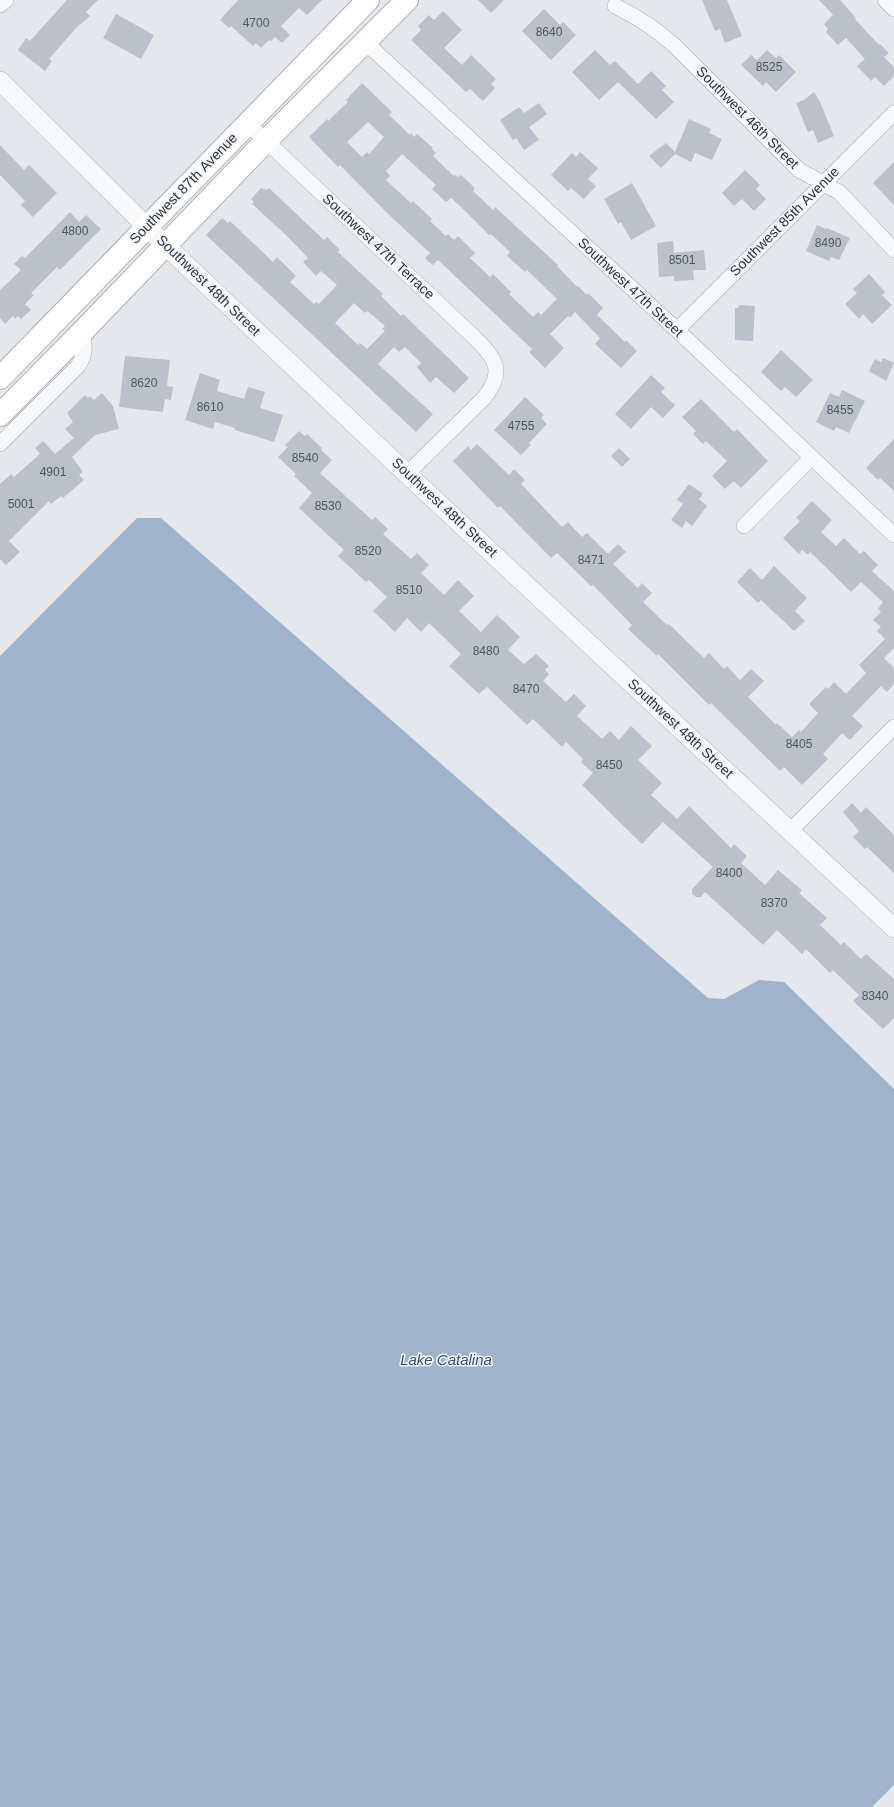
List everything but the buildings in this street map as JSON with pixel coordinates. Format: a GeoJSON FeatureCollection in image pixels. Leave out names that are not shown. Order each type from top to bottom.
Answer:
{"type":"FeatureCollection","features":[{"type":"Feature","properties":{"kind":"main road","name":"Southwest 87th Avenue"},"geometry":{"type":"LineString","coordinates":[[0,378],[246,123],[368,0]]}},
{"type":"Feature","properties":{"kind":"main road","name":"Southwest 87th Avenue"},"geometry":{"type":"LineString","coordinates":[[0,415],[265,142],[406,0]]}},
{"type":"Feature","properties":{"kind":"main road"},"geometry":{"type":"LineString","coordinates":[[346,22],[365,42]]}},
{"type":"Feature","properties":{"kind":"street"},"geometry":{"type":"LineString","coordinates":[[0,5],[6,0]]}},
{"type":"Feature","properties":{"kind":"street"},"geometry":{"type":"LineString","coordinates":[[885,0],[894,9]]}},
{"type":"Feature","properties":{"kind":"street","name":"Southwest 46th Street"},"geometry":{"type":"LineString","coordinates":[[615,6],[654,28],[799,170],[839,192],[894,250]]}},
{"type":"Feature","properties":{"kind":"street","name":"Southwest 47th Street"},"geometry":{"type":"LineString","coordinates":[[365,42],[677,330],[894,535]]}},
{"type":"Feature","properties":{"kind":"street","name":"Southwest 48th Street"},"geometry":{"type":"LineString","coordinates":[[0,81],[147,227],[407,474],[894,928]]}},
{"type":"Feature","properties":{"kind":"street","name":"Southwest 85th Avenue"},"geometry":{"type":"LineString","coordinates":[[677,330],[894,113]]}},
{"type":"Feature","properties":{"kind":"street","name":"Southwest 47th Terrace"},"geometry":{"type":"LineString","coordinates":[[246,123],[482,345],[494,361],[496,377],[493,386],[480,403],[407,474]]}},
{"type":"Feature","properties":{"kind":"street"},"geometry":{"type":"LineString","coordinates":[[0,444],[78,366],[82,360],[85,350],[82,332]]}},
{"type":"Feature","properties":{"kind":"street"},"geometry":{"type":"LineString","coordinates":[[744,526],[811,458]]}},
{"type":"Feature","properties":{"kind":"street"},"geometry":{"type":"LineString","coordinates":[[790,831],[894,728]]}},
{"type":"Feature","properties":{"kind":"water","name":"Lake Catalina"},"geometry":{"type":"Polygon","coordinates":[[[137,518],[161,518],[708,998],[724,999],[759,980],[784,982],[894,1089],[894,1785],[872,1807],[0,1807],[0,656],[137,518]]]}}]}
